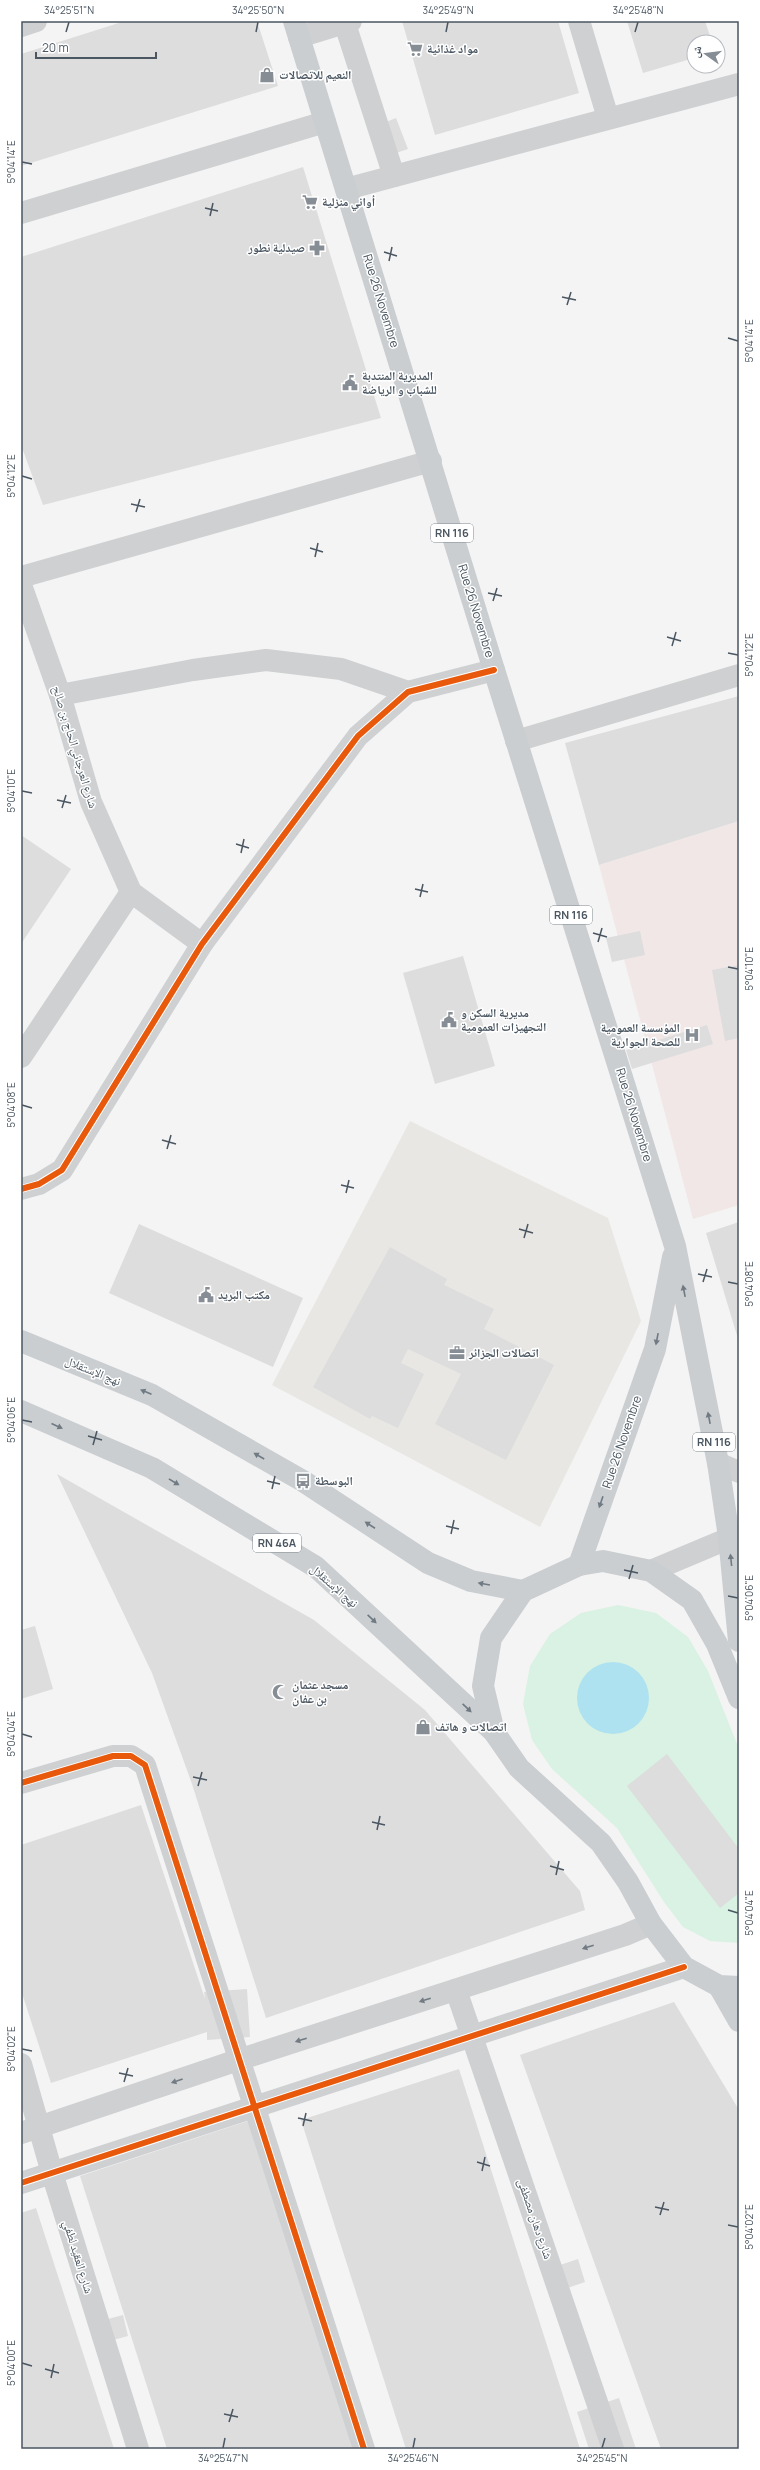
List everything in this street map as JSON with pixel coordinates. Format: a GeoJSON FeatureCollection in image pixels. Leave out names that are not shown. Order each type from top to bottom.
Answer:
{"type":"FeatureCollection","features":[{"type":"Feature","properties":{"kind":"main road","name":"Rue 26 Novembre"},"geometry":{"type":"LineString","coordinates":[[297,29],[516,741],[675,1246],[734,1536],[739,1641]]}},
{"type":"Feature","properties":{"kind":"main road","name":"Rue 26 Novembre"},"geometry":{"type":"LineString","coordinates":[[579,1565],[655,1349],[675,1246]]}},
{"type":"Feature","properties":{"kind":"main road","name":"نهج الإستقلال"},"geometry":{"type":"LineString","coordinates":[[21,1341],[152,1395],[304,1481],[428,1563],[471,1581],[523,1591]]}},
{"type":"Feature","properties":{"kind":"main road","name":"نهج الإستقلال"},"geometry":{"type":"LineString","coordinates":[[21,1411],[152,1468],[316,1567],[494,1732]]}},
{"type":"Feature","properties":{"kind":"main road"},"geometry":{"type":"LineString","coordinates":[[739,1698],[717,1644],[692,1600],[651,1571],[603,1561],[579,1565],[523,1591],[491,1638],[483,1686],[494,1732],[519,1768],[601,1843],[628,1882],[651,1924],[684,1967],[729,1987],[739,2021]]}},
{"type":"Feature","properties":{"kind":"street"},"geometry":{"type":"LineString","coordinates":[[21,26],[36,21]]}},
{"type":"Feature","properties":{"kind":"street"},"geometry":{"type":"LineString","coordinates":[[579,21],[608,118]]}},
{"type":"Feature","properties":{"kind":"street"},"geometry":{"type":"LineString","coordinates":[[297,29],[346,22],[394,176]]}},
{"type":"Feature","properties":{"kind":"street"},"geometry":{"type":"LineString","coordinates":[[346,189],[739,84]]}},
{"type":"Feature","properties":{"kind":"street"},"geometry":{"type":"LineString","coordinates":[[21,213],[325,122]]}},
{"type":"Feature","properties":{"kind":"street"},"geometry":{"type":"LineString","coordinates":[[21,577],[431,461]]}},
{"type":"Feature","properties":{"kind":"street","name":"شارع العرجاني الحاج بن صالح"},"geometry":{"type":"LineString","coordinates":[[21,585],[60,695],[91,802],[131,892],[202,944]]}},
{"type":"Feature","properties":{"kind":"street"},"geometry":{"type":"LineString","coordinates":[[60,695],[193,670],[266,660],[341,669],[408,692]]}},
{"type":"Feature","properties":{"kind":"street"},"geometry":{"type":"LineString","coordinates":[[21,1189],[39,1184],[62,1170],[202,944],[358,736],[408,692],[494,670]]}},
{"type":"Feature","properties":{"kind":"street"},"geometry":{"type":"LineString","coordinates":[[516,741],[739,675]]}},
{"type":"Feature","properties":{"kind":"street"},"geometry":{"type":"LineString","coordinates":[[21,1057],[131,892]]}},
{"type":"Feature","properties":{"kind":"street"},"geometry":{"type":"LineString","coordinates":[[718,1463],[739,1472]]}},
{"type":"Feature","properties":{"kind":"street"},"geometry":{"type":"LineString","coordinates":[[651,1571],[734,1536]]}},
{"type":"Feature","properties":{"kind":"street"},"geometry":{"type":"LineString","coordinates":[[21,1783],[113,1756],[130,1756],[145,1765],[253,2107],[364,2449]]}},
{"type":"Feature","properties":{"kind":"street"},"geometry":{"type":"LineString","coordinates":[[30,2130],[238,2060],[625,1935],[651,1924]]}},
{"type":"Feature","properties":{"kind":"street"},"geometry":{"type":"LineString","coordinates":[[21,2182],[684,1967]]}},
{"type":"Feature","properties":{"kind":"street","name":"شارع دهان مصطفى"},"geometry":{"type":"LineString","coordinates":[[456,1990],[613,2449]]}},
{"type":"Feature","properties":{"kind":"street","name":"شارع العقيد لطفي"},"geometry":{"type":"LineString","coordinates":[[21,2064],[30,2130],[52,2173],[138,2449]]}},
{"type":"Feature","properties":{"kind":"shaded area","name":"المؤسسة العمومية للصحة الجوارية"},"geometry":{"type":"Polygon","coordinates":[[[739,821],[739,1205],[693,1219],[599,865],[739,821]]]}},
{"type":"Feature","properties":{"kind":"shaded area","name":"اتصالات الجزائر"},"geometry":{"type":"Polygon","coordinates":[[[410,1121],[608,1218],[641,1321],[540,1527],[272,1385],[410,1121]]]}},
{"type":"Feature","properties":{"kind":"green space"},"geometry":{"type":"Polygon","coordinates":[[[618,1605],[656,1613],[688,1637],[708,1671],[739,1749],[739,1943],[710,1941],[683,1927],[664,1902],[617,1828],[552,1769],[532,1740],[523,1704],[530,1666],[550,1634],[581,1613],[618,1605]]]}},
{"type":"Feature","properties":{"kind":"water"},"geometry":{"type":"Polygon","coordinates":[[[613,1662],[633,1668],[643,1678],[649,1698],[643,1718],[633,1728],[613,1734],[593,1728],[583,1718],[577,1698],[583,1678],[593,1668],[613,1662]]]}},
{"type":"Feature","properties":{"kind":"building"},"geometry":{"type":"Polygon","coordinates":[[[125,21],[257,21],[278,86],[21,166],[21,54],[125,21]]]}},
{"type":"Feature","properties":{"kind":"building"},"geometry":{"type":"Polygon","coordinates":[[[402,21],[558,21],[579,93],[435,135],[402,21]]]}},
{"type":"Feature","properties":{"kind":"building"},"geometry":{"type":"Polygon","coordinates":[[[627,21],[705,21],[709,34],[686,34],[686,60],[643,73],[627,21]]]}},
{"type":"Feature","properties":{"kind":"building"},"geometry":{"type":"Polygon","coordinates":[[[396,118],[408,149],[387,156],[376,126],[396,118]]]}},
{"type":"Feature","properties":{"kind":"building"},"geometry":{"type":"Polygon","coordinates":[[[303,167],[381,418],[43,505],[21,445],[21,257],[303,167]]]}},
{"type":"Feature","properties":{"kind":"building"},"geometry":{"type":"Polygon","coordinates":[[[739,696],[739,821],[599,865],[565,743],[739,696]]]}},
{"type":"Feature","properties":{"kind":"building"},"geometry":{"type":"Polygon","coordinates":[[[21,835],[71,869],[21,944],[21,835]]]}},
{"type":"Feature","properties":{"kind":"building"},"geometry":{"type":"Polygon","coordinates":[[[640,931],[645,955],[612,962],[606,938],[640,931]]]}},
{"type":"Feature","properties":{"kind":"building","name":"مديرية السكن و التجهيزات العمومية"},"geometry":{"type":"Polygon","coordinates":[[[463,956],[495,1066],[435,1084],[403,973],[463,956]]]}},
{"type":"Feature","properties":{"kind":"building"},"geometry":{"type":"Polygon","coordinates":[[[739,965],[739,1038],[725,1041],[712,970],[739,965]]]}},
{"type":"Feature","properties":{"kind":"building"},"geometry":{"type":"Polygon","coordinates":[[[707,1025],[713,1044],[632,1069],[626,1050],[707,1025]]]}},
{"type":"Feature","properties":{"kind":"building"},"geometry":{"type":"Polygon","coordinates":[[[739,1222],[739,1342],[706,1233],[739,1222]]]}},
{"type":"Feature","properties":{"kind":"building","name":"مكتب البريد"},"geometry":{"type":"Polygon","coordinates":[[[139,1224],[303,1298],[273,1367],[109,1293],[139,1224]]]}},
{"type":"Feature","properties":{"kind":"building"},"geometry":{"type":"Polygon","coordinates":[[[390,1247],[447,1279],[444,1285],[494,1309],[484,1329],[554,1365],[506,1460],[435,1424],[461,1374],[408,1349],[401,1363],[424,1374],[398,1428],[372,1416],[370,1419],[313,1387],[390,1247]]]}},
{"type":"Feature","properties":{"kind":"building"},"geometry":{"type":"Polygon","coordinates":[[[57,1474],[314,1620],[425,1710],[580,1891],[585,1910],[266,2018],[192,1784],[152,1673],[57,1474]]]}},
{"type":"Feature","properties":{"kind":"building"},"geometry":{"type":"Polygon","coordinates":[[[35,1626],[53,1689],[21,1699],[21,1630],[35,1626]]]}},
{"type":"Feature","properties":{"kind":"building"},"geometry":{"type":"Polygon","coordinates":[[[667,1754],[739,1849],[739,1893],[720,1908],[627,1786],[667,1754]]]}},
{"type":"Feature","properties":{"kind":"building"},"geometry":{"type":"Polygon","coordinates":[[[141,1805],[205,1999],[204,1992],[247,1989],[250,2037],[207,2040],[207,2032],[51,2083],[21,1990],[21,1845],[141,1805]]]}},
{"type":"Feature","properties":{"kind":"building"},"geometry":{"type":"Polygon","coordinates":[[[674,2002],[739,2110],[739,2449],[661,2449],[520,2055],[674,2002]]]}},
{"type":"Feature","properties":{"kind":"building"},"geometry":{"type":"Polygon","coordinates":[[[459,2069],[580,2449],[406,2449],[301,2120],[459,2069]]]}},
{"type":"Feature","properties":{"kind":"building"},"geometry":{"type":"Polygon","coordinates":[[[251,2120],[357,2449],[167,2449],[80,2176],[251,2120]]]}},
{"type":"Feature","properties":{"kind":"building"},"geometry":{"type":"Polygon","coordinates":[[[36,2208],[114,2449],[21,2449],[21,2213],[36,2208]]]}},
{"type":"Feature","properties":{"kind":"building"},"geometry":{"type":"Polygon","coordinates":[[[578,2259],[585,2282],[550,2294],[542,2271],[578,2259]]]}},
{"type":"Feature","properties":{"kind":"building"},"geometry":{"type":"Polygon","coordinates":[[[123,2315],[128,2336],[95,2345],[89,2324],[123,2315]]]}},
{"type":"Feature","properties":{"kind":"building"},"geometry":{"type":"Polygon","coordinates":[[[619,2398],[636,2449],[589,2449],[577,2412],[619,2398]]]}},
{"type":"Feature","properties":{"kind":"cycle path"},"geometry":{"type":"LineString","coordinates":[[21,1189],[39,1184],[62,1170],[202,944],[358,736],[408,692],[494,670]]}},
{"type":"Feature","properties":{"kind":"cycle path"},"geometry":{"type":"LineString","coordinates":[[21,1783],[113,1756],[131,1756],[145,1765],[364,2449]]}},
{"type":"Feature","properties":{"kind":"cycle path"},"geometry":{"type":"LineString","coordinates":[[21,2183],[684,1967]]}},
{"type":"Feature","properties":{"kind":"place","name":"مواد غذائية"},"geometry":{"type":"Point","coordinates":[415,49]}},
{"type":"Feature","properties":{"kind":"place","name":"النعيم للاتصالات"},"geometry":{"type":"Point","coordinates":[267,75]}},
{"type":"Feature","properties":{"kind":"place","name":"أواني منزلية"},"geometry":{"type":"Point","coordinates":[310,202]}},
{"type":"Feature","properties":{"kind":"place","name":"صيدلية نطور"},"geometry":{"type":"Point","coordinates":[317,248]}},
{"type":"Feature","properties":{"kind":"place","name":"المديرية المنتدبة للشباب و الرياضة"},"geometry":{"type":"Point","coordinates":[350,383]}},
{"type":"Feature","properties":{"kind":"place","name":"مديرية السكن و التجهيزات العمومية"},"geometry":{"type":"Point","coordinates":[449,1020]}},
{"type":"Feature","properties":{"kind":"place","name":"المؤسسة العمومية للصحة الجوارية"},"geometry":{"type":"Point","coordinates":[692,1035]}},
{"type":"Feature","properties":{"kind":"place","name":"مكتب البريد"},"geometry":{"type":"Point","coordinates":[206,1295]}},
{"type":"Feature","properties":{"kind":"place","name":"اتصالات الجزائر"},"geometry":{"type":"Point","coordinates":[457,1353]}},
{"type":"Feature","properties":{"kind":"place","name":"البوسطة"},"geometry":{"type":"Point","coordinates":[303,1481]}},
{"type":"Feature","properties":{"kind":"place","name":"مسجد عثمان بن عفان"},"geometry":{"type":"Point","coordinates":[280,1692]}},
{"type":"Feature","properties":{"kind":"place","name":"اتصالات و هاتف"},"geometry":{"type":"Point","coordinates":[423,1727]}}]}
